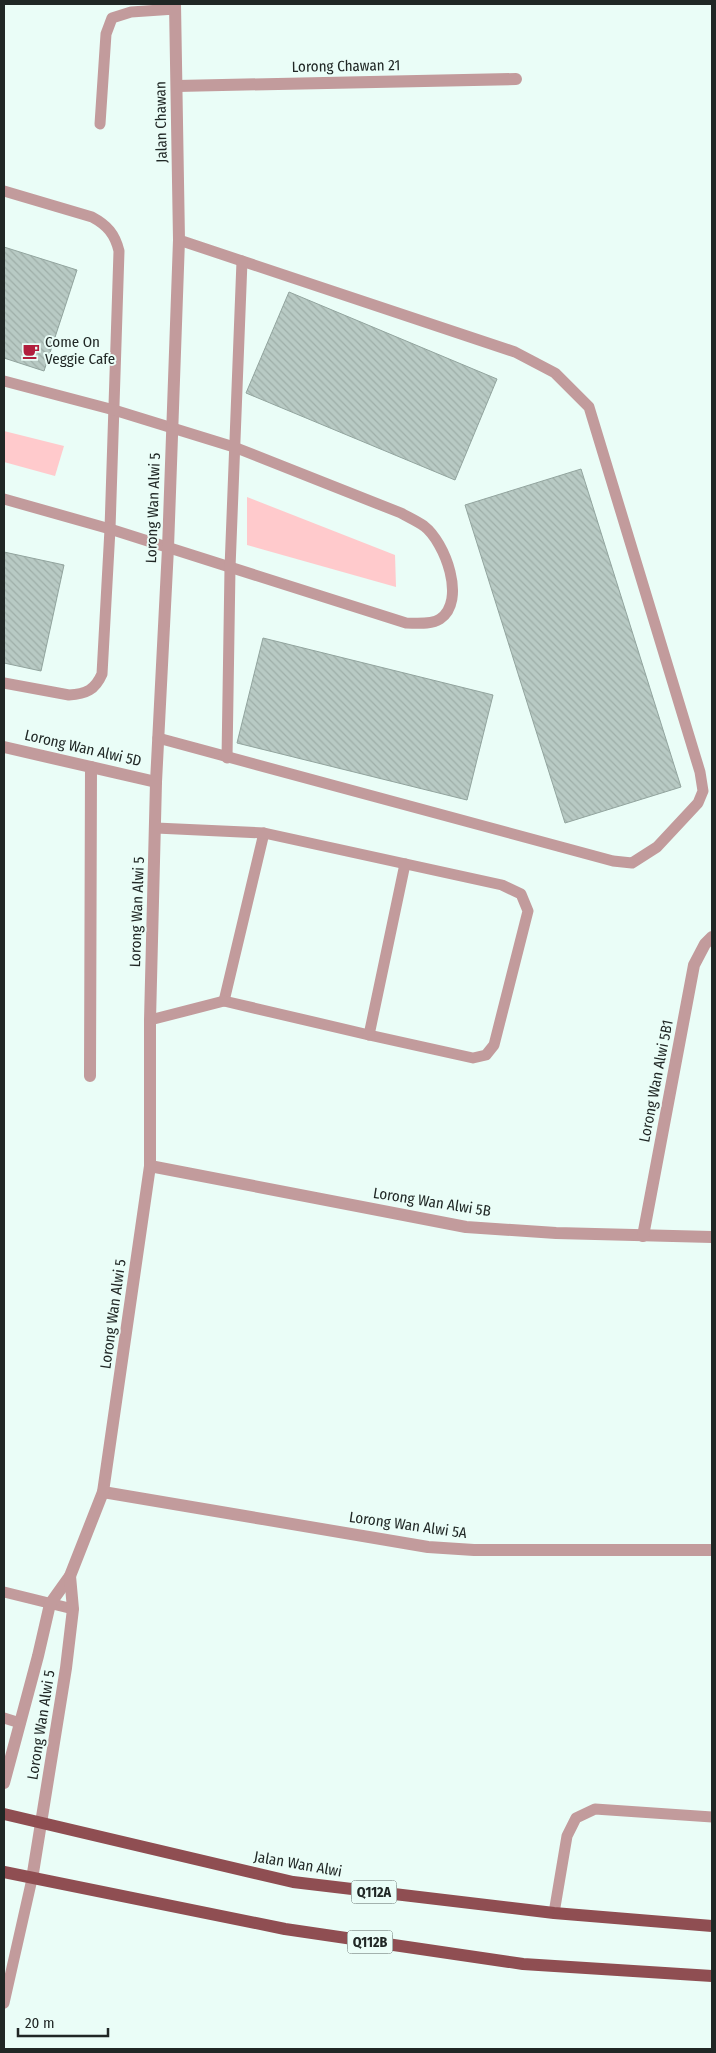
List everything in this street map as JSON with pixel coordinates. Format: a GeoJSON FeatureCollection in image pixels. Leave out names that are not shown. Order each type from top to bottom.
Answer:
{"type":"FeatureCollection","features":[{"type":"Feature","properties":{"kind":"main road","name":"Jalan Wan Alwi"},"geometry":{"type":"LineString","coordinates":[[4,1814],[293,1882],[554,1913],[712,1926]]}},
{"type":"Feature","properties":{"kind":"main road","name":"Q112B"},"geometry":{"type":"LineString","coordinates":[[4,1872],[285,1929],[523,1964],[712,1976]]}},
{"type":"Feature","properties":{"kind":"street","name":"Jalan Chawan"},"geometry":{"type":"LineString","coordinates":[[175,6],[179,240]]}},
{"type":"Feature","properties":{"kind":"street","name":"Lorong Chawan 21"},"geometry":{"type":"LineString","coordinates":[[177,86],[516,79]]}},
{"type":"Feature","properties":{"kind":"street","name":"Lorong Wan Alwi 5"},"geometry":{"type":"LineString","coordinates":[[4,1783],[50,1604],[70,1576],[103,1492],[150,1166],[150,1020],[156,782],[168,548],[179,240]]}},
{"type":"Feature","properties":{"kind":"street","name":"Lorong Wan Alwi 5D"},"geometry":{"type":"LineString","coordinates":[[4,747],[156,782]]}},
{"type":"Feature","properties":{"kind":"street"},"geometry":{"type":"LineString","coordinates":[[90,1076],[91,767]]}},
{"type":"Feature","properties":{"kind":"street","name":"Lorong Wan Alwi 5B1"},"geometry":{"type":"LineString","coordinates":[[643,1236],[694,965],[705,944],[712,937]]}},
{"type":"Feature","properties":{"kind":"street","name":"Lorong Wan Alwi 5B"},"geometry":{"type":"LineString","coordinates":[[150,1166],[466,1226],[643,1236],[712,1237]]}},
{"type":"Feature","properties":{"kind":"street","name":"Lorong Wan Alwi 5A"},"geometry":{"type":"LineString","coordinates":[[103,1492],[428,1547],[474,1550],[712,1550]]}},
{"type":"Feature","properties":{"kind":"street","name":"Lorong Wan Alwi 5"},"geometry":{"type":"LineString","coordinates":[[32,1878],[66,1668],[73,1609],[70,1576]]}},
{"type":"Feature","properties":{"kind":"lane"},"geometry":{"type":"LineString","coordinates":[[100,124],[106,34],[112,18],[131,12],[175,6]]}},
{"type":"Feature","properties":{"kind":"lane"},"geometry":{"type":"LineString","coordinates":[[4,191],[92,217],[103,223],[116,240],[119,251],[110,529],[102,674],[98,683],[91,691],[69,695],[4,683]]}},
{"type":"Feature","properties":{"kind":"lane"},"geometry":{"type":"LineString","coordinates":[[158,738],[613,861],[632,863],[657,847],[698,803],[703,791],[700,772],[589,407],[556,373],[515,352],[179,240]]}},
{"type":"Feature","properties":{"kind":"lane"},"geometry":{"type":"LineString","coordinates":[[227,758],[230,568],[242,261]]}},
{"type":"Feature","properties":{"kind":"lane"},"geometry":{"type":"LineString","coordinates":[[4,381],[114,410],[234,447],[400,512],[425,526],[442,547],[450,571],[452,595],[448,610],[439,620],[426,623],[406,623],[110,529],[4,499]]}},
{"type":"Feature","properties":{"kind":"lane"},"geometry":{"type":"LineString","coordinates":[[150,1020],[224,1001],[474,1058],[486,1055],[494,1045],[528,911],[521,894],[502,886],[404,864],[264,833],[156,828]]}},
{"type":"Feature","properties":{"kind":"lane"},"geometry":{"type":"LineString","coordinates":[[224,1001],[264,833]]}},
{"type":"Feature","properties":{"kind":"lane"},"geometry":{"type":"LineString","coordinates":[[368,1035],[404,864]]}},
{"type":"Feature","properties":{"kind":"lane"},"geometry":{"type":"LineString","coordinates":[[4,1592],[73,1609]]}},
{"type":"Feature","properties":{"kind":"lane"},"geometry":{"type":"LineString","coordinates":[[4,1718],[20,1723]]}},
{"type":"Feature","properties":{"kind":"lane"},"geometry":{"type":"LineString","coordinates":[[554,1913],[567,1836],[576,1818],[595,1810],[712,1817]]}},
{"type":"Feature","properties":{"kind":"lane"},"geometry":{"type":"LineString","coordinates":[[4,2003],[32,1878]]}},
{"type":"Feature","properties":{"kind":"shaded area"},"geometry":{"type":"Polygon","coordinates":[[[4,431],[64,446],[55,476],[4,462],[4,431]]]}},
{"type":"Feature","properties":{"kind":"shaded area"},"geometry":{"type":"Polygon","coordinates":[[[247,497],[395,555],[396,587],[247,545],[247,497]]]}},
{"type":"Feature","properties":{"kind":"building"},"geometry":{"type":"Polygon","coordinates":[[[4,247],[77,270],[44,371],[4,358],[4,247]]]}},
{"type":"Feature","properties":{"kind":"building"},"geometry":{"type":"Polygon","coordinates":[[[289,292],[497,379],[455,480],[246,393],[289,292]]]}},
{"type":"Feature","properties":{"kind":"building"},"geometry":{"type":"Polygon","coordinates":[[[581,469],[681,787],[565,823],[465,505],[581,469]]]}},
{"type":"Feature","properties":{"kind":"building"},"geometry":{"type":"Polygon","coordinates":[[[4,552],[64,565],[41,671],[4,663],[4,552]]]}},
{"type":"Feature","properties":{"kind":"building"},"geometry":{"type":"Polygon","coordinates":[[[263,638],[493,695],[467,800],[237,743],[263,638]]]}},
{"type":"Feature","properties":{"kind":"place","name":"Come On Veggie Cafe"},"geometry":{"type":"Point","coordinates":[31,351]}}]}
